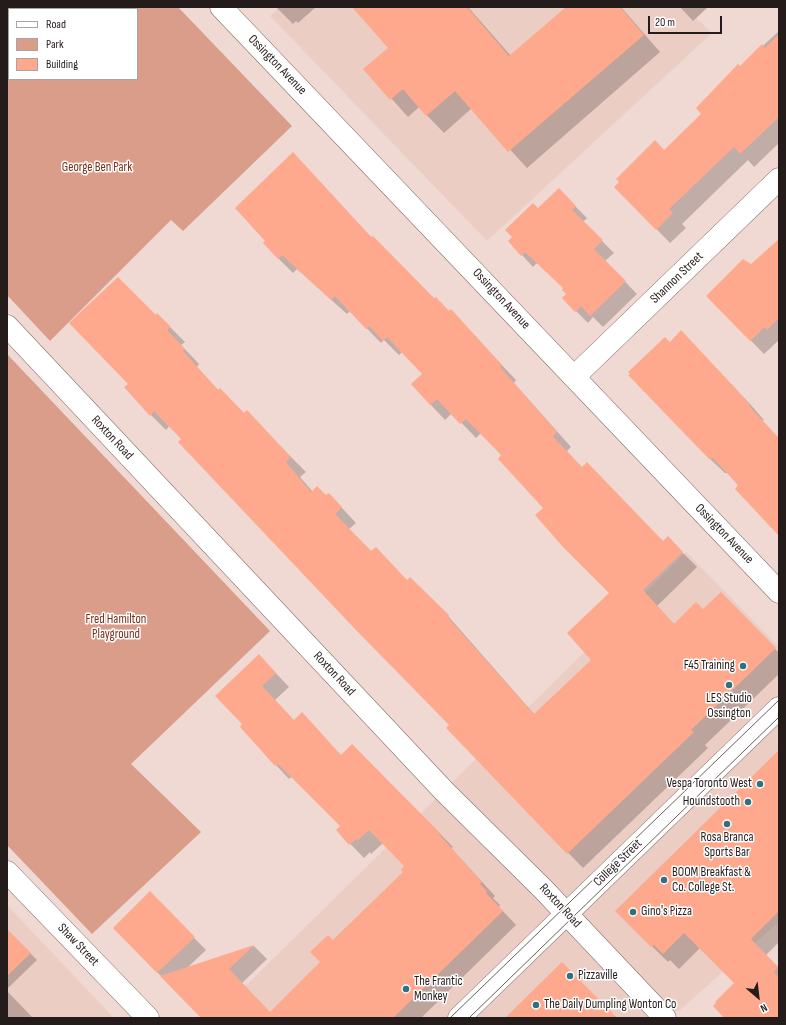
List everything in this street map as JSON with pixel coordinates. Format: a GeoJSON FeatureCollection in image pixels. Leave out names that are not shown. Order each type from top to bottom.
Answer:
{"type":"FeatureCollection","features":[{"type":"Feature","properties":{"kind":"street","name":"Ossington Avenue"},"geometry":{"type":"LineString","coordinates":[[221,7],[779,592]]}},
{"type":"Feature","properties":{"kind":"street","name":"Shannon Street"},"geometry":{"type":"LineString","coordinates":[[574,377],[779,179]]}},
{"type":"Feature","properties":{"kind":"street","name":"Roxton Road"},"geometry":{"type":"LineString","coordinates":[[7,326],[444,791],[566,913],[665,1018]]}},
{"type":"Feature","properties":{"kind":"street","name":"College Street"},"geometry":{"type":"LineString","coordinates":[[459,1018],[779,708]]}},
{"type":"Feature","properties":{"kind":"street","name":"Shaw Street"},"geometry":{"type":"LineString","coordinates":[[7,872],[148,1018]]}},
{"type":"Feature","properties":{"kind":"shaded area"},"geometry":{"type":"Polygon","coordinates":[[[280,7],[708,7],[696,18],[712,33],[487,241],[270,16],[280,7]]]}},
{"type":"Feature","properties":{"kind":"shaded area"},"geometry":{"type":"Polygon","coordinates":[[[686,552],[779,647],[779,922],[680,1010],[663,1018],[213,1018],[686,552]]]}},
{"type":"Feature","properties":{"kind":"shaded area"},"geometry":{"type":"Polygon","coordinates":[[[7,905],[114,1018],[7,1018],[7,905]]]}},
{"type":"Feature","properties":{"kind":"green space","name":"George Ben Park"},"geometry":{"type":"Polygon","coordinates":[[[7,7],[178,7],[292,126],[183,231],[171,220],[50,341],[7,295],[7,7]]]}},
{"type":"Feature","properties":{"kind":"green space","name":"Fred Hamilton Playground"},"geometry":{"type":"Polygon","coordinates":[[[7,354],[270,631],[131,764],[201,832],[92,934],[7,845],[7,354]]]}},
{"type":"Feature","properties":{"kind":"building"},"geometry":{"type":"Polygon","coordinates":[[[352,7],[467,7],[509,56],[566,7],[620,7],[644,35],[508,152],[455,91],[426,116],[403,89],[390,100],[363,69],[388,48],[352,7]]]}},
{"type":"Feature","properties":{"kind":"building"},"geometry":{"type":"Polygon","coordinates":[[[779,34],[779,117],[740,154],[734,147],[669,209],[673,213],[656,230],[614,187],[619,182],[616,179],[655,140],[664,150],[701,114],[696,108],[738,64],[740,66],[762,44],[765,48],[779,34]]]}},
{"type":"Feature","properties":{"kind":"building"},"geometry":{"type":"Polygon","coordinates":[[[293,152],[371,237],[373,236],[434,298],[436,297],[449,311],[451,309],[502,365],[500,367],[557,432],[553,436],[555,439],[582,467],[587,462],[663,541],[668,536],[683,552],[643,590],[674,624],[696,602],[703,609],[721,592],[776,648],[691,730],[694,732],[567,854],[446,728],[449,725],[354,628],[178,442],[181,439],[154,411],[150,416],[124,387],[128,384],[69,323],[118,277],[156,315],[157,313],[171,327],[167,330],[185,349],[183,351],[218,390],[220,388],[244,413],[247,410],[291,457],[286,462],[311,492],[317,486],[326,495],[329,493],[342,507],[335,514],[371,551],[376,547],[407,580],[410,577],[449,615],[448,618],[534,714],[591,660],[567,633],[609,593],[563,547],[535,515],[543,508],[498,459],[501,455],[466,419],[460,424],[437,399],[430,405],[411,384],[422,374],[387,337],[383,341],[369,326],[366,329],[335,296],[331,300],[282,255],[278,259],[263,243],[265,241],[235,208],[293,152]]]}},
{"type":"Feature","properties":{"kind":"building"},"geometry":{"type":"Polygon","coordinates":[[[559,188],[576,206],[572,210],[603,240],[594,249],[626,281],[590,316],[581,306],[575,312],[562,298],[566,294],[562,290],[563,288],[525,252],[521,256],[508,241],[512,237],[505,230],[533,203],[538,208],[559,188]]]}},
{"type":"Feature","properties":{"kind":"building"},"geometry":{"type":"Polygon","coordinates":[[[779,239],[779,318],[767,330],[765,327],[750,341],[706,296],[743,259],[751,264],[779,239]]]}},
{"type":"Feature","properties":{"kind":"building"},"geometry":{"type":"Polygon","coordinates":[[[681,330],[779,438],[779,536],[735,489],[738,485],[713,458],[709,459],[628,375],[630,374],[628,372],[665,337],[670,342],[681,330]]]}},
{"type":"Feature","properties":{"kind":"building"},"geometry":{"type":"Polygon","coordinates":[[[259,654],[276,673],[262,686],[294,720],[302,712],[341,755],[352,744],[440,833],[439,834],[482,882],[480,884],[487,891],[486,893],[503,911],[393,1018],[201,1018],[160,976],[254,945],[229,969],[270,1012],[320,962],[310,952],[328,935],[333,940],[403,872],[401,870],[404,866],[369,830],[357,841],[356,839],[349,845],[336,830],[340,826],[278,764],[275,766],[240,727],[242,724],[215,696],[259,654]]]}},
{"type":"Feature","properties":{"kind":"building"},"geometry":{"type":"Polygon","coordinates":[[[779,750],[779,911],[751,939],[778,967],[774,972],[779,978],[779,1018],[724,1018],[713,1006],[716,1003],[715,1002],[734,983],[684,933],[663,954],[654,945],[651,947],[615,911],[779,750]]]}},
{"type":"Feature","properties":{"kind":"building"},"geometry":{"type":"Polygon","coordinates":[[[150,891],[195,937],[157,973],[113,928],[150,891]]]}},
{"type":"Feature","properties":{"kind":"building"},"geometry":{"type":"Polygon","coordinates":[[[7,929],[31,953],[7,976],[7,929]]]}},
{"type":"Feature","properties":{"kind":"building"},"geometry":{"type":"Polygon","coordinates":[[[562,962],[617,1018],[505,1018],[562,962]]]}},
{"type":"Feature","properties":{"kind":"tram line"},"geometry":{"type":"LineString","coordinates":[[450,1018],[779,700]]}},
{"type":"Feature","properties":{"kind":"tram line"},"geometry":{"type":"LineString","coordinates":[[469,1018],[779,717]]}},
{"type":"Feature","properties":{"kind":"place","name":"F45 Training"},"geometry":{"type":"Point","coordinates":[743,666]}},
{"type":"Feature","properties":{"kind":"place","name":"LES Studio Ossington"},"geometry":{"type":"Point","coordinates":[729,685]}},
{"type":"Feature","properties":{"kind":"place","name":"Vespa Toronto West"},"geometry":{"type":"Point","coordinates":[760,784]}},
{"type":"Feature","properties":{"kind":"place","name":"Houndstooth"},"geometry":{"type":"Point","coordinates":[748,802]}},
{"type":"Feature","properties":{"kind":"place","name":"Rosa Branca Sports Bar"},"geometry":{"type":"Point","coordinates":[727,824]}},
{"type":"Feature","properties":{"kind":"place","name":"BOOM Breakfast & Co. College St."},"geometry":{"type":"Point","coordinates":[664,880]}},
{"type":"Feature","properties":{"kind":"place","name":"Gino's Pizza"},"geometry":{"type":"Point","coordinates":[633,912]}},
{"type":"Feature","properties":{"kind":"place","name":"Pizzaville"},"geometry":{"type":"Point","coordinates":[570,976]}},
{"type":"Feature","properties":{"kind":"place","name":"The Frantic Monkey"},"geometry":{"type":"Point","coordinates":[406,989]}},
{"type":"Feature","properties":{"kind":"place","name":"The Daily Dumpling Wonton Co"},"geometry":{"type":"Point","coordinates":[536,1005]}}]}
